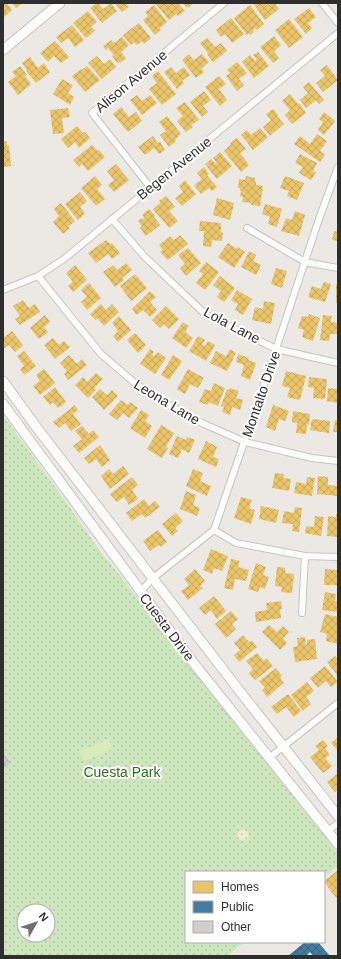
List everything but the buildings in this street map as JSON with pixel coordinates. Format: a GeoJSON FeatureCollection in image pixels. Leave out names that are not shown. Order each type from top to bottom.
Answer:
{"type":"FeatureCollection","features":[{"type":"Feature","properties":{"kind":"main road"},"geometry":{"type":"LineString","coordinates":[[3,50],[60,3]]}},
{"type":"Feature","properties":{"kind":"main road","name":"Cuesta Drive"},"geometry":{"type":"LineString","coordinates":[[3,381],[37,428],[338,816]]}},
{"type":"Feature","properties":{"kind":"main road","name":"Cuesta Drive"},"geometry":{"type":"LineString","coordinates":[[3,404],[192,661],[338,844]]}},
{"type":"Feature","properties":{"kind":"street","name":"Alison Avenue"},"geometry":{"type":"LineString","coordinates":[[150,187],[92,113],[224,3]]}},
{"type":"Feature","properties":{"kind":"street"},"geometry":{"type":"LineString","coordinates":[[322,3],[338,23]]}},
{"type":"Feature","properties":{"kind":"street","name":"Begen Avenue"},"geometry":{"type":"LineString","coordinates":[[3,290],[38,276],[64,258],[338,33]]}},
{"type":"Feature","properties":{"kind":"street","name":"Montalto Drive"},"geometry":{"type":"LineString","coordinates":[[214,530],[338,167]]}},
{"type":"Feature","properties":{"kind":"street","name":"Lola Lane"},"geometry":{"type":"LineString","coordinates":[[112,219],[144,256],[205,314],[276,349],[338,363]]}},
{"type":"Feature","properties":{"kind":"street"},"geometry":{"type":"LineString","coordinates":[[247,228],[305,262],[338,268]]}},
{"type":"Feature","properties":{"kind":"street","name":"Leona Lane"},"geometry":{"type":"LineString","coordinates":[[38,276],[101,354],[136,384],[172,407],[204,424],[245,442],[312,458],[338,461]]}},
{"type":"Feature","properties":{"kind":"street"},"geometry":{"type":"LineString","coordinates":[[140,591],[153,578],[214,530],[236,543],[305,556],[338,557]]}},
{"type":"Feature","properties":{"kind":"street"},"geometry":{"type":"LineString","coordinates":[[302,613],[305,556]]}},
{"type":"Feature","properties":{"kind":"street"},"geometry":{"type":"LineString","coordinates":[[269,758],[338,703]]}},
{"type":"Feature","properties":{"kind":"street"},"geometry":{"type":"LineString","coordinates":[[328,831],[338,823]]}},
{"type":"Feature","properties":{"kind":"green space","name":"Cuesta Park"},"geometry":{"type":"Polygon","coordinates":[[[3,415],[104,557],[338,853],[338,866],[325,876],[325,871],[185,871],[185,943],[243,943],[227,956],[3,956],[3,415]]]}},
{"type":"Feature","properties":{"kind":"green space"},"geometry":{"type":"Polygon","coordinates":[[[109,739],[113,749],[84,761],[79,751],[109,739]]]}},
{"type":"Feature","properties":{"kind":"sand"},"geometry":{"type":"Polygon","coordinates":[[[241,830],[245,830],[247,831],[247,839],[241,840],[238,837],[238,833],[241,830]]]}}]}
